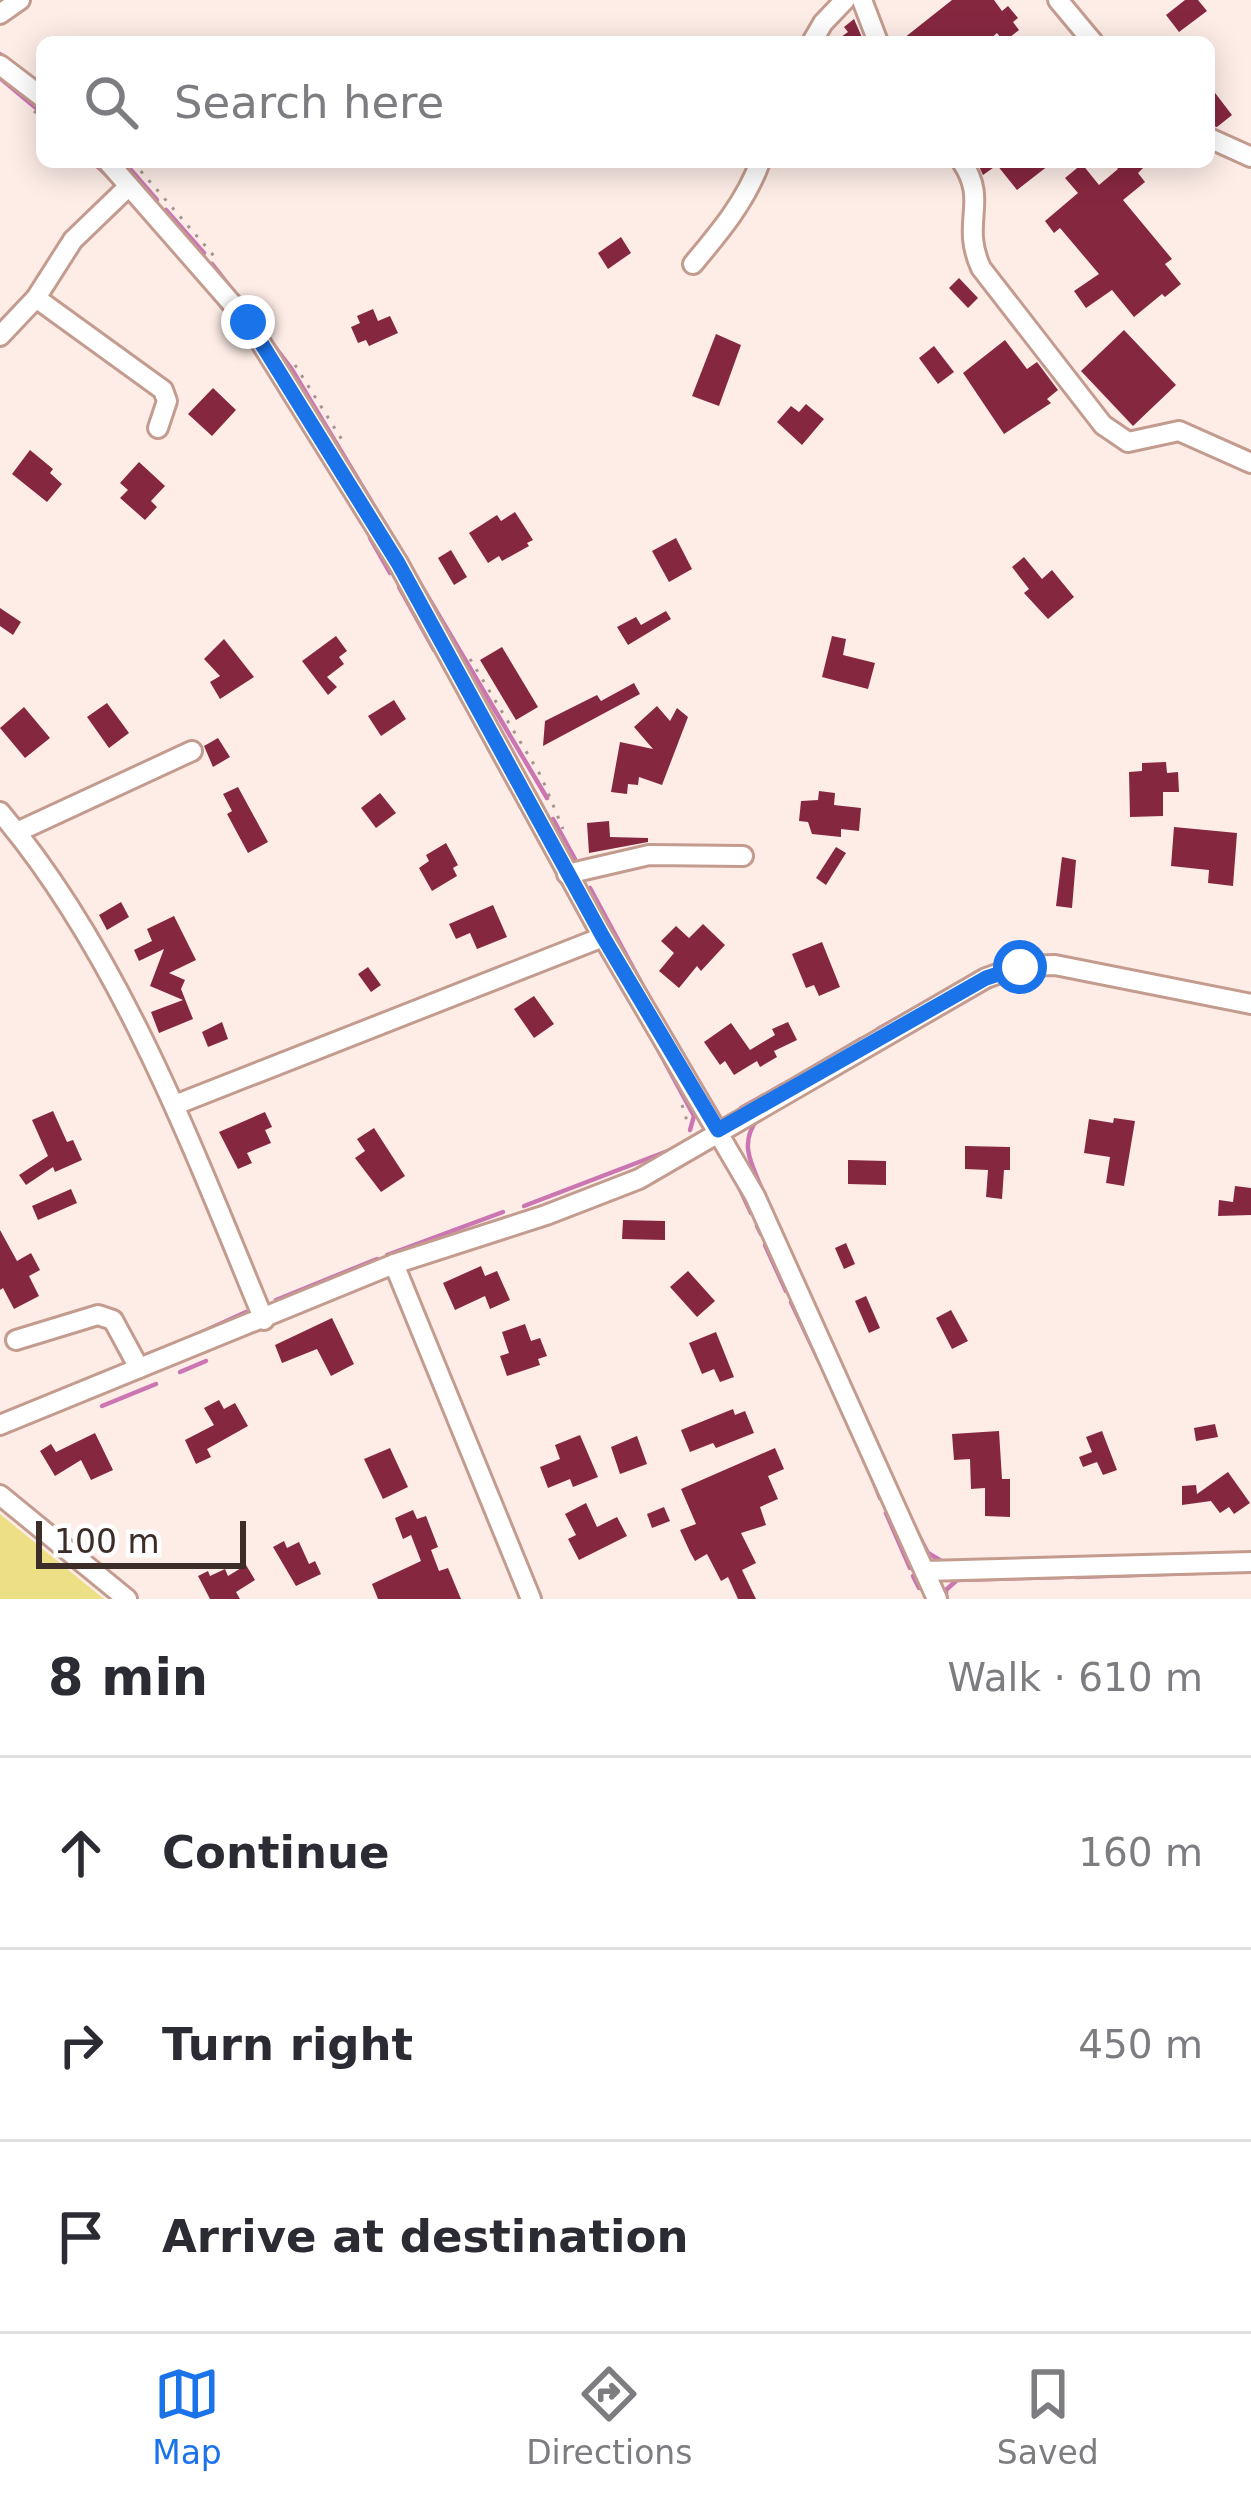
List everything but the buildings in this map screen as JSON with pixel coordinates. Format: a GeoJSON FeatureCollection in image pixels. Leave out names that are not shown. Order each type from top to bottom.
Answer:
{"type":"FeatureCollection","features":[{"type":"Feature","properties":{"kind":"street"},"geometry":{"type":"LineString","coordinates":[[0,14],[20,0]]}},
{"type":"Feature","properties":{"kind":"street"},"geometry":{"type":"LineString","coordinates":[[815,36],[845,0]]}},
{"type":"Feature","properties":{"kind":"street"},"geometry":{"type":"LineString","coordinates":[[862,0],[876,36]]}},
{"type":"Feature","properties":{"kind":"street"},"geometry":{"type":"LineString","coordinates":[[1058,0],[1088,36]]}},
{"type":"Feature","properties":{"kind":"street"},"geometry":{"type":"LineString","coordinates":[[0,65],[36,92]]}},
{"type":"Feature","properties":{"kind":"street"},"geometry":{"type":"LineString","coordinates":[[1215,140],[1251,157]]}},
{"type":"Feature","properties":{"kind":"street"},"geometry":{"type":"LineString","coordinates":[[113,168],[248,322],[398,563],[567,874],[755,1197],[937,1599]]}},
{"type":"Feature","properties":{"kind":"street"},"geometry":{"type":"LineString","coordinates":[[693,264],[723,229],[758,168]]}},
{"type":"Feature","properties":{"kind":"street"},"geometry":{"type":"LineString","coordinates":[[966,168],[976,184],[971,244],[981,268],[1102,425],[1128,442],[1179,431],[1251,463]]}},
{"type":"Feature","properties":{"kind":"street"},"geometry":{"type":"LineString","coordinates":[[0,336],[36,298],[73,240],[129,186]]}},
{"type":"Feature","properties":{"kind":"street"},"geometry":{"type":"LineString","coordinates":[[36,298],[163,390],[167,401],[158,428]]}},
{"type":"Feature","properties":{"kind":"street"},"geometry":{"type":"LineString","coordinates":[[17,832],[191,751]]}},
{"type":"Feature","properties":{"kind":"street"},"geometry":{"type":"LineString","coordinates":[[0,812],[75,916],[176,1105],[263,1320]]}},
{"type":"Feature","properties":{"kind":"street"},"geometry":{"type":"LineString","coordinates":[[567,874],[649,855],[743,856]]}},
{"type":"Feature","properties":{"kind":"street"},"geometry":{"type":"LineString","coordinates":[[176,1105],[603,937]]}},
{"type":"Feature","properties":{"kind":"street"},"geometry":{"type":"LineString","coordinates":[[0,1425],[394,1264],[639,1179],[986,978],[1020,967],[1055,965],[1251,1004]]}},
{"type":"Feature","properties":{"kind":"street"},"geometry":{"type":"LineString","coordinates":[[394,1264],[531,1599]]}},
{"type":"Feature","properties":{"kind":"street"},"geometry":{"type":"LineString","coordinates":[[16,1340],[98,1315],[112,1320],[122,1332],[139,1369]]}},
{"type":"Feature","properties":{"kind":"street"},"geometry":{"type":"LineString","coordinates":[[0,1495],[127,1599]]}},
{"type":"Feature","properties":{"kind":"street"},"geometry":{"type":"LineString","coordinates":[[926,1571],[1251,1562]]}},
{"type":"Feature","properties":{"kind":"shaded area"},"geometry":{"type":"Polygon","coordinates":[[[0,1514],[104,1599],[0,1599],[0,1514]]]}},
{"type":"Feature","properties":{"kind":"waterway"},"geometry":{"type":"LineString","coordinates":[[0,54],[36,81]]}},
{"type":"Feature","properties":{"kind":"waterway"},"geometry":{"type":"LineString","coordinates":[[0,78],[36,108]]}},
{"type":"Feature","properties":{"kind":"waterway"},"geometry":{"type":"LineString","coordinates":[[99,168],[115,183]]}},
{"type":"Feature","properties":{"kind":"waterway"},"geometry":{"type":"LineString","coordinates":[[129,168],[157,200]]}},
{"type":"Feature","properties":{"kind":"waterway"},"geometry":{"type":"LineString","coordinates":[[166,210],[204,253]]}},
{"type":"Feature","properties":{"kind":"waterway"},"geometry":{"type":"LineString","coordinates":[[212,264],[234,292]]}},
{"type":"Feature","properties":{"kind":"waterway"},"geometry":{"type":"LineString","coordinates":[[206,287],[248,339]]}},
{"type":"Feature","properties":{"kind":"waterway"},"geometry":{"type":"LineString","coordinates":[[266,335],[291,368],[397,544]]}},
{"type":"Feature","properties":{"kind":"waterway"},"geometry":{"type":"LineString","coordinates":[[346,496],[362,523]]}},
{"type":"Feature","properties":{"kind":"waterway"},"geometry":{"type":"LineString","coordinates":[[370,538],[390,573]]}},
{"type":"Feature","properties":{"kind":"waterway"},"geometry":{"type":"LineString","coordinates":[[415,575],[547,798]]}},
{"type":"Feature","properties":{"kind":"waterway"},"geometry":{"type":"LineString","coordinates":[[399,587],[434,650]]}},
{"type":"Feature","properties":{"kind":"waterway"},"geometry":{"type":"LineString","coordinates":[[442,663],[468,710]]}},
{"type":"Feature","properties":{"kind":"waterway"},"geometry":{"type":"LineString","coordinates":[[476,725],[508,783]]}},
{"type":"Feature","properties":{"kind":"waterway"},"geometry":{"type":"LineString","coordinates":[[553,819],[575,859]]}},
{"type":"Feature","properties":{"kind":"waterway"},"geometry":{"type":"LineString","coordinates":[[590,888],[657,1012]]}},
{"type":"Feature","properties":{"kind":"waterway"},"geometry":{"type":"LineString","coordinates":[[878,1029],[976,974]]}},
{"type":"Feature","properties":{"kind":"waterway"},"geometry":{"type":"LineString","coordinates":[[980,991],[1032,976]]}},
{"type":"Feature","properties":{"kind":"waterway"},"geometry":{"type":"LineString","coordinates":[[649,1033],[694,1116],[690,1130]]}},
{"type":"Feature","properties":{"kind":"waterway"},"geometry":{"type":"LineString","coordinates":[[790,1081],[861,1039]]}},
{"type":"Feature","properties":{"kind":"waterway"},"geometry":{"type":"LineString","coordinates":[[741,1108],[782,1085]]}},
{"type":"Feature","properties":{"kind":"waterway"},"geometry":{"type":"LineString","coordinates":[[757,1120],[748,1147],[763,1192]]}},
{"type":"Feature","properties":{"kind":"waterway"},"geometry":{"type":"LineString","coordinates":[[524,1206],[673,1149]]}},
{"type":"Feature","properties":{"kind":"waterway"},"geometry":{"type":"LineString","coordinates":[[738,1185],[751,1213]]}},
{"type":"Feature","properties":{"kind":"waterway"},"geometry":{"type":"LineString","coordinates":[[387,1255],[503,1212]]}},
{"type":"Feature","properties":{"kind":"waterway"},"geometry":{"type":"LineString","coordinates":[[757,1226],[761,1234]]}},
{"type":"Feature","properties":{"kind":"waterway"},"geometry":{"type":"LineString","coordinates":[[765,1245],[786,1291]]}},
{"type":"Feature","properties":{"kind":"waterway"},"geometry":{"type":"LineString","coordinates":[[276,1300],[377,1259]]}},
{"type":"Feature","properties":{"kind":"waterway"},"geometry":{"type":"LineString","coordinates":[[791,1302],[818,1359]]}},
{"type":"Feature","properties":{"kind":"waterway"},"geometry":{"type":"LineString","coordinates":[[187,1339],[246,1312]]}},
{"type":"Feature","properties":{"kind":"waterway"},"geometry":{"type":"LineString","coordinates":[[817,1312],[834,1348]]}},
{"type":"Feature","properties":{"kind":"waterway"},"geometry":{"type":"LineString","coordinates":[[143,1356],[177,1343]]}},
{"type":"Feature","properties":{"kind":"waterway"},"geometry":{"type":"LineString","coordinates":[[180,1372],[206,1361]]}},
{"type":"Feature","properties":{"kind":"waterway"},"geometry":{"type":"LineString","coordinates":[[842,1367],[901,1498]]}},
{"type":"Feature","properties":{"kind":"waterway"},"geometry":{"type":"LineString","coordinates":[[824,1371],[836,1396]]}},
{"type":"Feature","properties":{"kind":"waterway"},"geometry":{"type":"LineString","coordinates":[[102,1406],[156,1384]]}},
{"type":"Feature","properties":{"kind":"waterway"},"geometry":{"type":"LineString","coordinates":[[867,1465],[880,1498]]}},
{"type":"Feature","properties":{"kind":"waterway"},"geometry":{"type":"LineString","coordinates":[[886,1513],[910,1568]]}},
{"type":"Feature","properties":{"kind":"waterway"},"geometry":{"type":"LineString","coordinates":[[911,1521],[928,1553],[943,1562]]}},
{"type":"Feature","properties":{"kind":"waterway"},"geometry":{"type":"LineString","coordinates":[[1076,1577],[1251,1571]]}},
{"type":"Feature","properties":{"kind":"waterway"},"geometry":{"type":"LineString","coordinates":[[913,1576],[919,1588]]}},
{"type":"Feature","properties":{"kind":"waterway"},"geometry":{"type":"LineString","coordinates":[[946,1599],[946,1590],[957,1580],[1064,1577]]}},
{"type":"Feature","properties":{"kind":"route"},"geometry":{"type":"LineString","coordinates":[[248,322],[398,563],[567,874],[718,1130],[986,978],[1020,967]]}}]}
